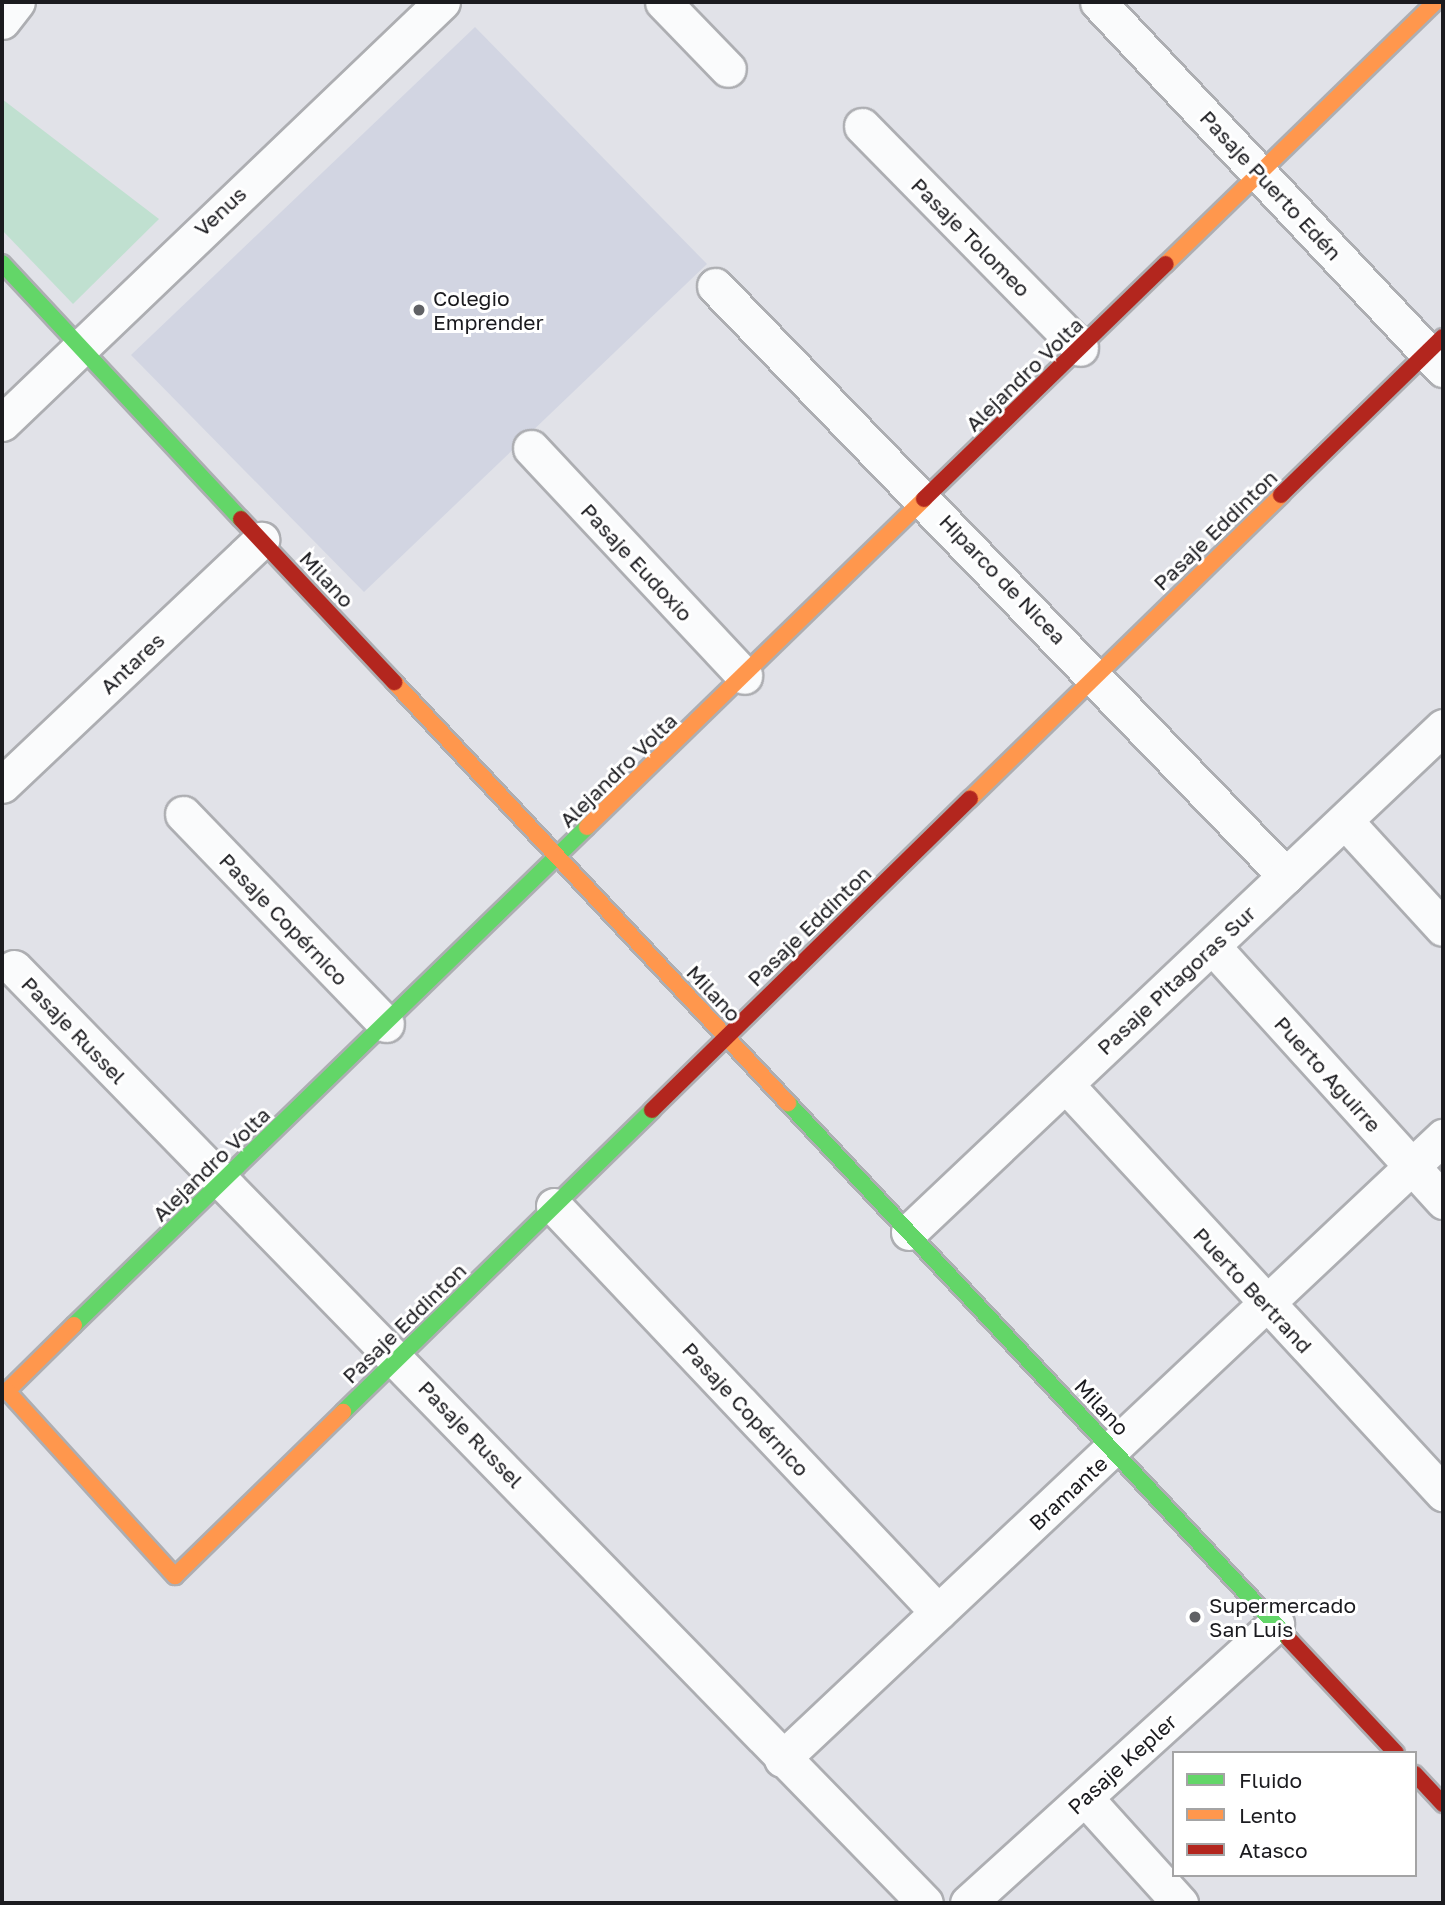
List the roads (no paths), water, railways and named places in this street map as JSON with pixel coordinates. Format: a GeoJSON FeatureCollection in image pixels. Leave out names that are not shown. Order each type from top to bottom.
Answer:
{"type":"FeatureCollection","features":[{"type":"Feature","properties":{"kind":"street"},"geometry":{"type":"LineString","coordinates":[[2,21],[17,2]]}},
{"type":"Feature","properties":{"kind":"street","name":"Venus"},"geometry":{"type":"LineString","coordinates":[[2,423],[78,345],[442,2]]}},
{"type":"Feature","properties":{"kind":"street"},"geometry":{"type":"LineString","coordinates":[[663,2],[729,69]]}},
{"type":"Feature","properties":{"kind":"street","name":"Pasaje Puerto Edén"},"geometry":{"type":"LineString","coordinates":[[1098,2],[1260,173],[1438,353]]}},
{"type":"Feature","properties":{"kind":"street","name":"Alejandro Volta"},"geometry":{"type":"LineString","coordinates":[[175,1576],[7,1391],[558,858],[1435,2]]}},
{"type":"Feature","properties":{"kind":"street","name":"Pasaje Tolomeo"},"geometry":{"type":"LineString","coordinates":[[862,126],[1080,348]]}},
{"type":"Feature","properties":{"kind":"street","name":"Milano"},"geometry":{"type":"LineString","coordinates":[[2,263],[1394,1751]]}},
{"type":"Feature","properties":{"kind":"street","name":"Hiparco de Nicea"},"geometry":{"type":"LineString","coordinates":[[715,286],[926,499],[1286,876]]}},
{"type":"Feature","properties":{"kind":"street","name":"Pasaje Eddinton"},"geometry":{"type":"LineString","coordinates":[[175,1576],[1096,676],[1438,353]]}},
{"type":"Feature","properties":{"kind":"street","name":"Pasaje Eudoxio"},"geometry":{"type":"LineString","coordinates":[[531,448],[744,676]]}},
{"type":"Feature","properties":{"kind":"street","name":"Antares"},"geometry":{"type":"LineString","coordinates":[[2,786],[261,540]]}},
{"type":"Feature","properties":{"kind":"street","name":"Pasaje Pitagoras Sur"},"geometry":{"type":"LineString","coordinates":[[909,1232],[1443,727]]}},
{"type":"Feature","properties":{"kind":"street","name":"Pasaje Copérnico"},"geometry":{"type":"LineString","coordinates":[[183,814],[386,1024]]}},
{"type":"Feature","properties":{"kind":"street"},"geometry":{"type":"LineString","coordinates":[[1345,821],[1443,928]]}},
{"type":"Feature","properties":{"kind":"street","name":"Puerto Aguirre"},"geometry":{"type":"LineString","coordinates":[[1213,947],[1443,1201]]}},
{"type":"Feature","properties":{"kind":"street","name":"Pasaje Russel"},"geometry":{"type":"LineString","coordinates":[[14,968],[221,1183],[398,1358],[782,1759],[925,1903]]}},
{"type":"Feature","properties":{"kind":"street","name":"Puerto Bertrand"},"geometry":{"type":"LineString","coordinates":[[1066,1085],[1443,1493]]}},
{"type":"Feature","properties":{"kind":"street","name":"Bramante"},"geometry":{"type":"LineString","coordinates":[[782,1759],[1443,1137]]}},
{"type":"Feature","properties":{"kind":"street","name":"Pasaje Copérnico"},"geometry":{"type":"LineString","coordinates":[[554,1206],[938,1612]]}},
{"type":"Feature","properties":{"kind":"street","name":"Pasaje Kepler"},"geometry":{"type":"LineString","coordinates":[[968,1903],[1276,1624]]}},
{"type":"Feature","properties":{"kind":"street"},"geometry":{"type":"LineString","coordinates":[[1417,1776],[1443,1804]]}},
{"type":"Feature","properties":{"kind":"street"},"geometry":{"type":"LineString","coordinates":[[1085,1798],[1180,1903]]}},
{"type":"Feature","properties":{"kind":"place","name":"Colegio Emprender"},"geometry":{"type":"Point","coordinates":[419,310]}},
{"type":"Feature","properties":{"kind":"place","name":"Supermercado San Luis"},"geometry":{"type":"Point","coordinates":[1195,1617]}}]}
